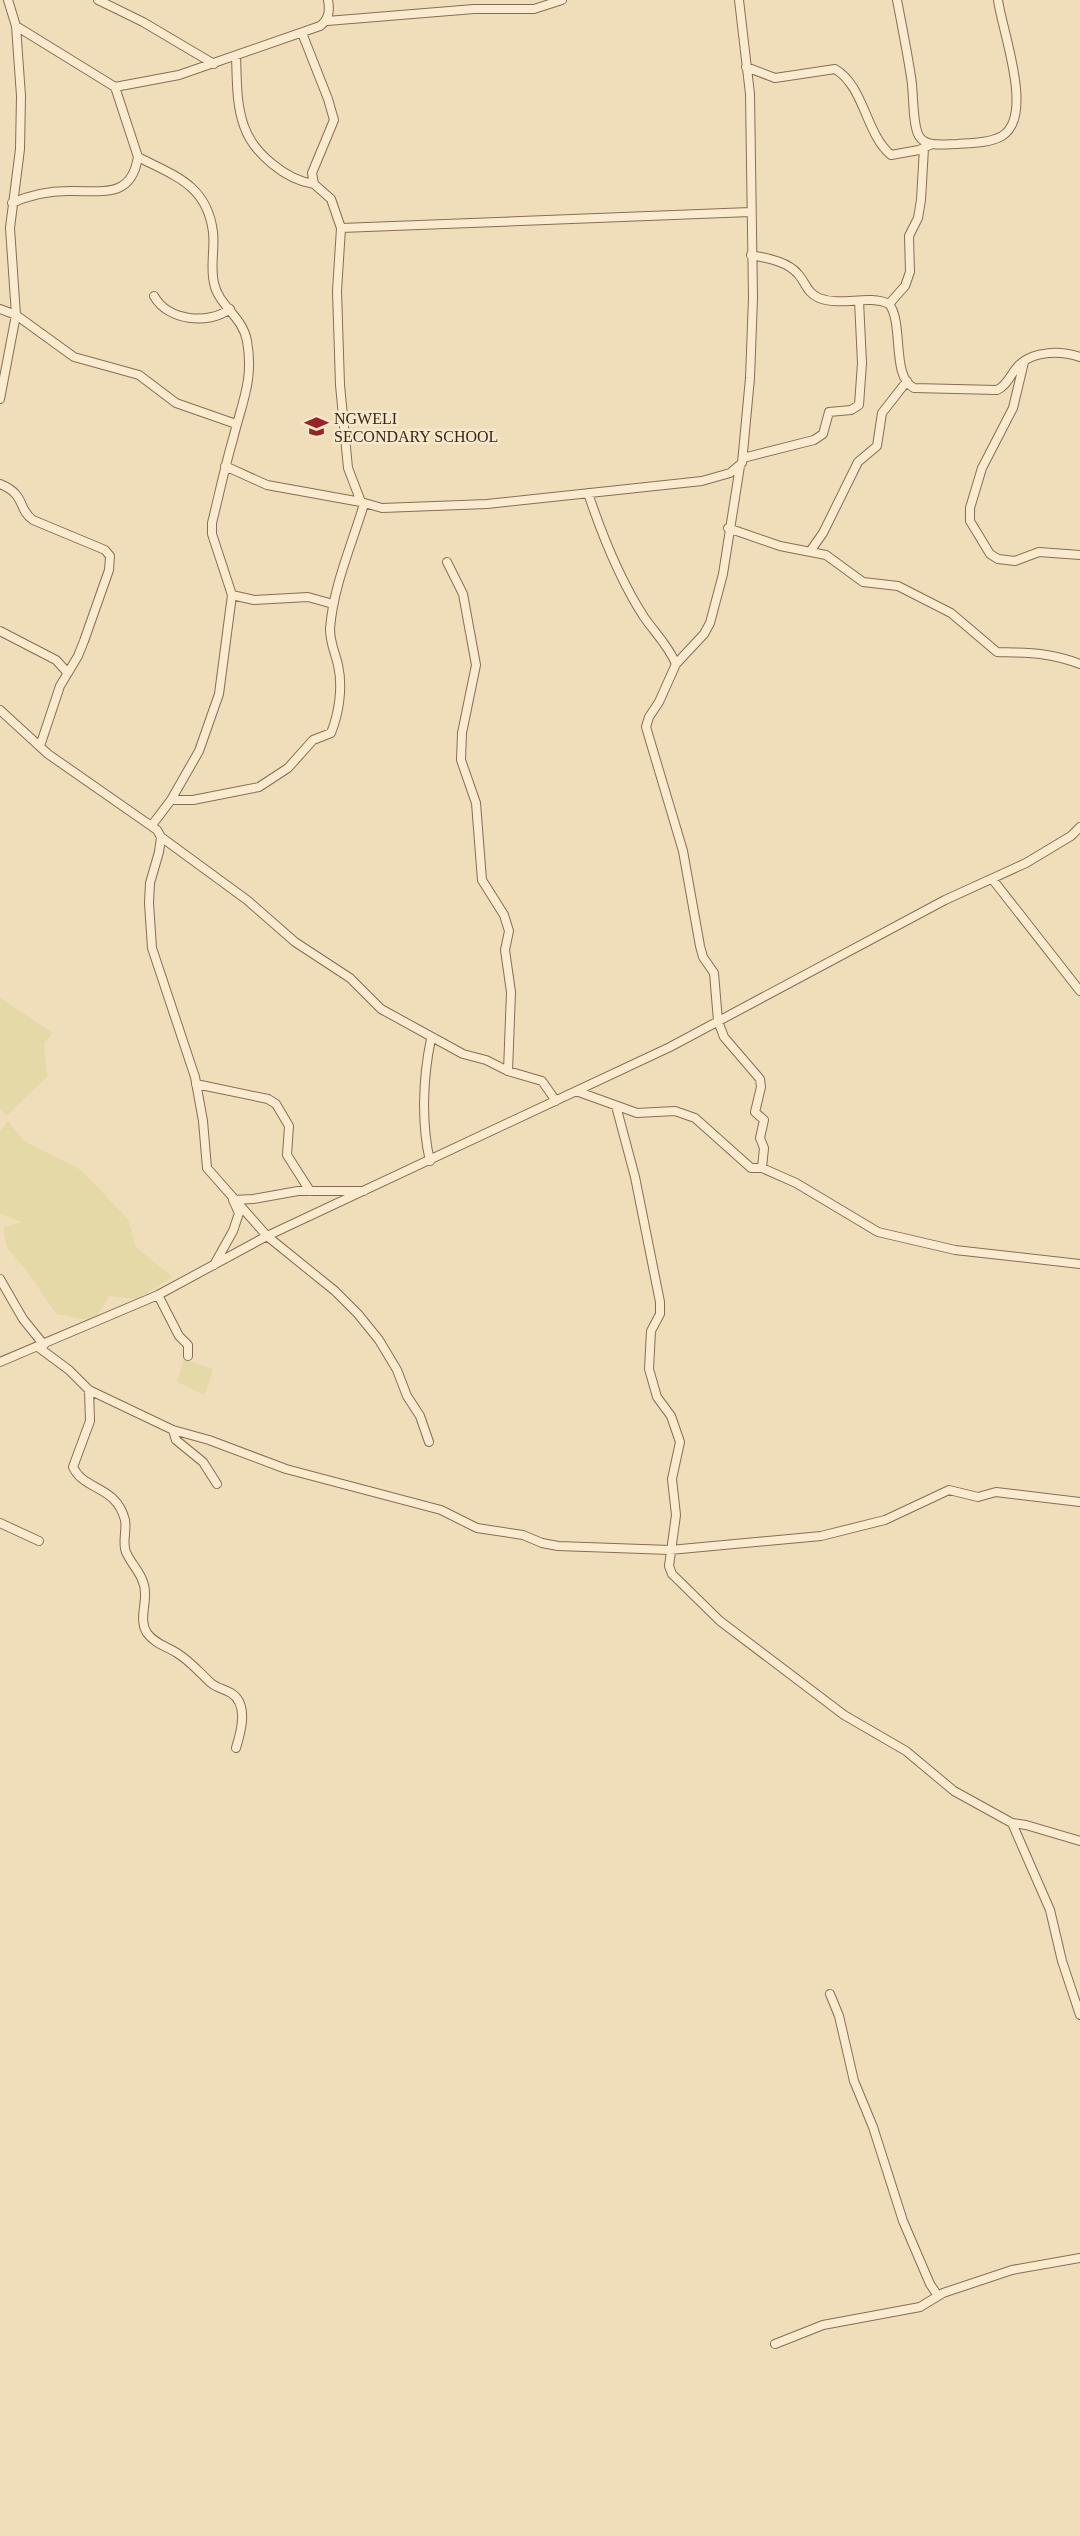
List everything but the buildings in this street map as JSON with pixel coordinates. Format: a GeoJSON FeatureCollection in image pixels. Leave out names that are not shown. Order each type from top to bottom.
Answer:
{"type":"FeatureCollection","features":[{"type":"Feature","properties":{"kind":"street"},"geometry":{"type":"LineString","coordinates":[[0,399],[16,315],[10,228],[20,149],[21,96],[16,26],[8,0]]}},
{"type":"Feature","properties":{"kind":"street"},"geometry":{"type":"LineString","coordinates":[[98,0],[143,22],[214,64]]}},
{"type":"Feature","properties":{"kind":"street"},"geometry":{"type":"LineString","coordinates":[[327,21],[328,0]]}},
{"type":"Feature","properties":{"kind":"street"},"geometry":{"type":"LineString","coordinates":[[115,87],[180,75],[302,33],[327,21],[474,9],[534,9],[562,0]]}},
{"type":"Feature","properties":{"kind":"street"},"geometry":{"type":"LineString","coordinates":[[739,0],[750,94],[750,378],[743,458],[728,528],[723,573],[710,623],[676,664],[646,727],[683,851],[700,946],[714,973],[718,1021],[727,1042],[760,1079],[761,1087],[755,1112],[764,1120],[760,1138],[764,1148],[762,1168]]}},
{"type":"Feature","properties":{"kind":"street"},"geometry":{"type":"LineString","coordinates":[[897,0],[918,132],[928,146]]}},
{"type":"Feature","properties":{"kind":"street"},"geometry":{"type":"LineString","coordinates":[[746,67],[775,78],[835,69],[848,79],[891,155],[928,146],[961,144],[997,138],[1008,132],[1016,118],[1017,91],[998,0]]}},
{"type":"Feature","properties":{"kind":"street"},"geometry":{"type":"LineString","coordinates":[[12,203],[56,191],[102,193],[115,189],[127,183],[135,173],[138,157],[115,87],[16,26]]}},
{"type":"Feature","properties":{"kind":"street"},"geometry":{"type":"LineString","coordinates":[[302,33],[334,120],[315,161],[312,173],[314,184]]}},
{"type":"Feature","properties":{"kind":"street"},"geometry":{"type":"LineString","coordinates":[[171,800],[193,800],[258,787],[288,768],[313,740],[331,733],[337,716],[339,694],[338,664],[332,649],[330,632],[333,604],[362,503],[348,468],[340,385],[338,291],[341,228],[331,199],[314,184],[303,182],[274,166],[244,128],[238,95],[236,56]]}},
{"type":"Feature","properties":{"kind":"street"},"geometry":{"type":"LineString","coordinates":[[890,304],[905,286],[910,272],[909,236],[918,218],[928,146]]}},
{"type":"Feature","properties":{"kind":"street"},"geometry":{"type":"LineString","coordinates":[[138,157],[186,182],[204,199],[213,231],[213,282],[218,295],[239,320],[247,339],[249,370],[247,395],[236,424],[225,466],[212,534],[232,595],[219,694],[199,751],[171,800],[152,825]]}},
{"type":"Feature","properties":{"kind":"street"},"geometry":{"type":"LineString","coordinates":[[341,228],[750,212]]}},
{"type":"Feature","properties":{"kind":"street"},"geometry":{"type":"LineString","coordinates":[[751,255],[790,267],[798,273],[807,289],[817,297],[859,301],[877,300],[890,304],[895,315],[898,355],[906,381],[914,388],[997,390],[1005,385],[1024,362],[1051,352],[1080,357]]}},
{"type":"Feature","properties":{"kind":"street"},"geometry":{"type":"LineString","coordinates":[[154,296],[163,309],[195,319],[218,315],[230,309]]}},
{"type":"Feature","properties":{"kind":"street"},"geometry":{"type":"LineString","coordinates":[[743,458],[814,440],[824,434],[829,412],[851,410],[859,405],[862,363],[859,301]]}},
{"type":"Feature","properties":{"kind":"street"},"geometry":{"type":"LineString","coordinates":[[0,309],[16,315],[74,357],[139,375],[176,403],[236,424]]}},
{"type":"Feature","properties":{"kind":"street"},"geometry":{"type":"LineString","coordinates":[[1024,362],[1013,408],[982,468],[970,508],[970,521],[990,555],[998,559],[1015,561],[1032,554],[1051,551],[1067,556],[1080,555]]}},
{"type":"Feature","properties":{"kind":"street"},"geometry":{"type":"LineString","coordinates":[[811,550],[823,533],[858,462],[877,446],[882,413],[906,381]]}},
{"type":"Feature","properties":{"kind":"street"},"geometry":{"type":"LineString","coordinates":[[225,466],[267,485],[382,508],[487,504],[625,491],[721,477],[740,466]]}},
{"type":"Feature","properties":{"kind":"street"},"geometry":{"type":"LineString","coordinates":[[0,484],[16,492],[29,517],[33,520],[95,546],[110,556],[109,570],[84,641],[67,672],[46,722],[40,746]]}},
{"type":"Feature","properties":{"kind":"street"},"geometry":{"type":"LineString","coordinates":[[588,493],[626,583],[644,617],[664,642],[676,664]]}},
{"type":"Feature","properties":{"kind":"street"},"geometry":{"type":"LineString","coordinates":[[728,528],[780,546],[811,550],[837,561],[863,582],[898,586],[951,613],[997,652],[1030,651],[1079,663]]}},
{"type":"Feature","properties":{"kind":"street"},"geometry":{"type":"LineString","coordinates":[[447,562],[463,594],[476,664],[462,733],[461,760],[476,804],[482,880],[486,890],[504,915],[509,931],[505,950],[511,992],[508,1071]]}},
{"type":"Feature","properties":{"kind":"street"},"geometry":{"type":"LineString","coordinates":[[232,595],[254,600],[308,597],[333,604]]}},
{"type":"Feature","properties":{"kind":"street"},"geometry":{"type":"LineString","coordinates":[[0,631],[56,660],[67,672]]}},
{"type":"Feature","properties":{"kind":"street"},"geometry":{"type":"LineString","coordinates":[[0,710],[71,771],[152,825],[160,837],[247,900],[295,942],[350,978],[381,1010],[431,1039],[463,1054],[542,1081],[556,1101]]}},
{"type":"Feature","properties":{"kind":"street"},"geometry":{"type":"LineString","coordinates":[[0,1362],[158,1295],[267,1236],[368,1191],[718,1021],[945,900],[993,880],[1052,849],[1080,827]]}},
{"type":"Feature","properties":{"kind":"street"},"geometry":{"type":"LineString","coordinates":[[160,837],[159,852],[150,883],[153,948],[196,1084],[203,1121],[207,1168],[267,1236],[335,1291],[379,1340],[420,1416],[429,1442]]}},
{"type":"Feature","properties":{"kind":"street"},"geometry":{"type":"LineString","coordinates":[[993,880],[1080,991]]}},
{"type":"Feature","properties":{"kind":"street"},"geometry":{"type":"LineString","coordinates":[[430,1161],[426,1138],[425,1074],[431,1039]]}},
{"type":"Feature","properties":{"kind":"street"},"geometry":{"type":"LineString","coordinates":[[196,1084],[268,1099],[276,1104],[290,1130],[287,1155],[310,1191]]}},
{"type":"Feature","properties":{"kind":"street"},"geometry":{"type":"LineString","coordinates":[[576,1091],[645,1114],[675,1111],[695,1118],[751,1168],[762,1168],[796,1183],[878,1232],[955,1250],[1080,1264]]}},
{"type":"Feature","properties":{"kind":"street"},"geometry":{"type":"LineString","coordinates":[[616,1106],[634,1177],[660,1302],[660,1314],[651,1331],[651,1383],[657,1397],[671,1416],[680,1442],[672,1479],[676,1515],[670,1550],[669,1566],[672,1574],[720,1621],[860,1726],[906,1751],[954,1791],[1012,1823],[1080,1841]]}},
{"type":"Feature","properties":{"kind":"street"},"geometry":{"type":"LineString","coordinates":[[233,1200],[310,1191],[368,1191]]}},
{"type":"Feature","properties":{"kind":"street"},"geometry":{"type":"LineString","coordinates":[[214,1265],[233,1231],[239,1213],[233,1200]]}},
{"type":"Feature","properties":{"kind":"street"},"geometry":{"type":"LineString","coordinates":[[0,1279],[41,1346],[89,1390],[173,1430],[209,1440],[286,1469],[441,1510],[477,1528],[508,1532],[542,1543],[578,1548],[670,1550],[821,1536],[885,1520],[949,1490],[978,1497],[996,1492],[1080,1502]]}},
{"type":"Feature","properties":{"kind":"street"},"geometry":{"type":"LineString","coordinates":[[158,1295],[179,1336],[188,1345],[188,1356]]}},
{"type":"Feature","properties":{"kind":"street"},"geometry":{"type":"LineString","coordinates":[[89,1390],[90,1420],[72,1467],[84,1480],[106,1491],[117,1504],[125,1521],[125,1551],[140,1572],[146,1591],[143,1622],[146,1631],[157,1644],[186,1658],[213,1684],[230,1693],[240,1703],[242,1719],[236,1748]]}},
{"type":"Feature","properties":{"kind":"street"},"geometry":{"type":"LineString","coordinates":[[173,1430],[176,1440],[203,1462],[217,1484]]}},
{"type":"Feature","properties":{"kind":"street"},"geometry":{"type":"LineString","coordinates":[[0,1523],[39,1541]]}},
{"type":"Feature","properties":{"kind":"street"},"geometry":{"type":"LineString","coordinates":[[1012,1823],[1050,1910],[1062,1961],[1080,2015]]}},
{"type":"Feature","properties":{"kind":"street"},"geometry":{"type":"LineString","coordinates":[[830,1994],[839,2016],[854,2081],[873,2127],[903,2221],[930,2284],[938,2296]]}},
{"type":"Feature","properties":{"kind":"street"},"geometry":{"type":"LineString","coordinates":[[776,2344],[814,2327],[920,2307],[932,2302],[938,2296],[1012,2270],[1080,2258]]}},
{"type":"Feature","properties":{"kind":"shaded area"},"geometry":{"type":"Polygon","coordinates":[[[0,998],[53,1033],[44,1043],[47,1077],[6,1116],[0,1108],[0,998]]]}},
{"type":"Feature","properties":{"kind":"shaded area"},"geometry":{"type":"Polygon","coordinates":[[[8,1121],[23,1140],[81,1170],[128,1219],[136,1247],[172,1277],[137,1299],[110,1296],[93,1321],[56,1314],[27,1271],[7,1248],[3,1227],[22,1222],[0,1213],[0,1131],[8,1121]]]}},
{"type":"Feature","properties":{"kind":"shaded area"},"geometry":{"type":"Polygon","coordinates":[[[184,1359],[213,1369],[205,1395],[177,1382],[184,1359]]]}},
{"type":"Feature","properties":{"kind":"place","name":"NGWELI SECONDARY SCHOOL"},"geometry":{"type":"Point","coordinates":[316,427]}}]}
